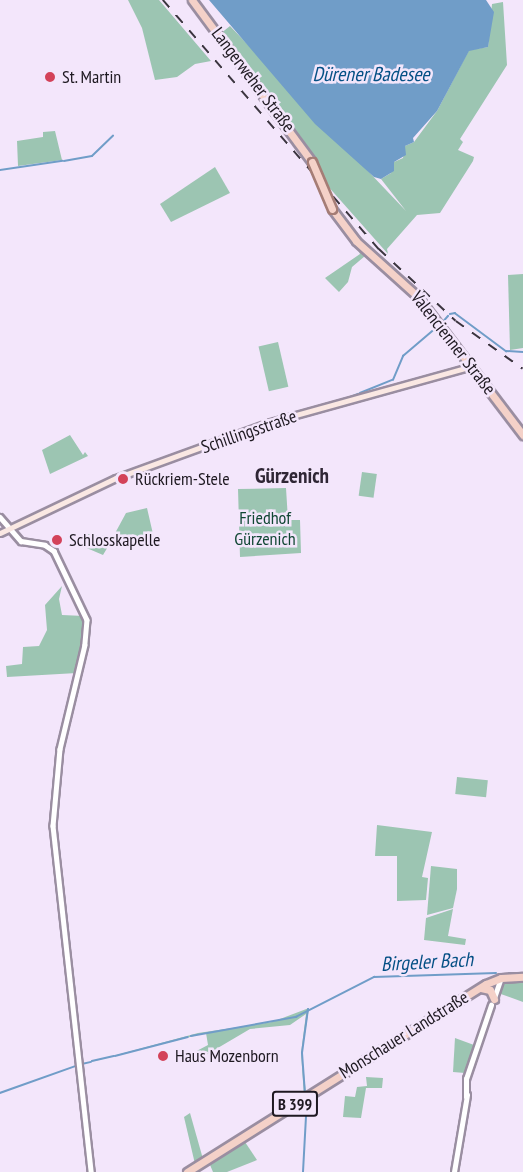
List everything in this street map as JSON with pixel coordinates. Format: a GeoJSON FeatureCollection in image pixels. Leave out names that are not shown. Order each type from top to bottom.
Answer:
{"type":"FeatureCollection","features":[{"type":"Feature","properties":{"kind":"main road","name":"Langerweher Straße"},"geometry":{"type":"LineString","coordinates":[[192,0],[312,162],[332,209]]}},
{"type":"Feature","properties":{"kind":"main road","name":"Valencienner Straße"},"geometry":{"type":"LineString","coordinates":[[332,209],[350,234],[417,296],[523,435]]}},
{"type":"Feature","properties":{"kind":"main road","name":"Schillingsstraße"},"geometry":{"type":"LineString","coordinates":[[0,533],[116,478],[267,423],[471,366]]}},
{"type":"Feature","properties":{"kind":"main road","name":"B 399"},"geometry":{"type":"LineString","coordinates":[[501,978],[523,977]]}},
{"type":"Feature","properties":{"kind":"main road","name":"Monschauer Landstraße"},"geometry":{"type":"LineString","coordinates":[[187,1172],[481,988],[501,978]]}},
{"type":"Feature","properties":{"kind":"main road"},"geometry":{"type":"LineString","coordinates":[[481,988],[490,990],[493,1002]]}},
{"type":"Feature","properties":{"kind":"street"},"geometry":{"type":"LineString","coordinates":[[0,517],[21,540],[45,545],[54,551],[82,604],[87,637],[60,749],[53,825],[91,1172]]}},
{"type":"Feature","properties":{"kind":"street"},"geometry":{"type":"LineString","coordinates":[[454,1172],[466,1085],[478,1042],[501,978]]}},
{"type":"Feature","properties":{"kind":"green space"},"geometry":{"type":"Polygon","coordinates":[[[128,0],[159,0],[211,61],[195,64],[177,77],[155,80],[142,28],[128,0]]]}},
{"type":"Feature","properties":{"kind":"green space"},"geometry":{"type":"Polygon","coordinates":[[[503,2],[507,65],[460,139],[463,142],[458,150],[474,157],[473,161],[440,213],[417,215],[387,249],[388,254],[326,184],[300,138],[220,34],[230,26],[406,211],[381,179],[391,173],[394,162],[403,158],[405,146],[414,142],[437,111],[469,50],[488,47],[492,4],[503,2]]]}},
{"type":"Feature","properties":{"kind":"green space"},"geometry":{"type":"Polygon","coordinates":[[[55,131],[62,160],[18,166],[17,141],[43,137],[43,132],[55,131]]]}},
{"type":"Feature","properties":{"kind":"green space"},"geometry":{"type":"Polygon","coordinates":[[[215,167],[230,193],[171,222],[160,204],[215,167]]]}},
{"type":"Feature","properties":{"kind":"green space"},"geometry":{"type":"Polygon","coordinates":[[[357,247],[374,262],[365,256],[352,267],[348,282],[339,292],[325,278],[360,254],[357,247]]]}},
{"type":"Feature","properties":{"kind":"green space"},"geometry":{"type":"Polygon","coordinates":[[[523,274],[523,348],[510,350],[508,275],[523,274]]]}},
{"type":"Feature","properties":{"kind":"green space"},"geometry":{"type":"Polygon","coordinates":[[[278,342],[288,387],[269,391],[259,346],[278,342]]]}},
{"type":"Feature","properties":{"kind":"green space"},"geometry":{"type":"Polygon","coordinates":[[[70,435],[83,455],[85,452],[88,456],[50,474],[42,450],[70,435]]]}},
{"type":"Feature","properties":{"kind":"green space"},"geometry":{"type":"Polygon","coordinates":[[[362,472],[377,474],[374,498],[359,496],[362,472]]]}},
{"type":"Feature","properties":{"kind":"green space","name":"Friedhof Gürzenich"},"geometry":{"type":"Polygon","coordinates":[[[286,488],[288,520],[300,520],[301,553],[240,557],[238,489],[286,488]]]}},
{"type":"Feature","properties":{"kind":"green space"},"geometry":{"type":"Polygon","coordinates":[[[147,508],[156,547],[109,545],[103,555],[82,546],[88,534],[113,537],[126,513],[147,508]]]}},
{"type":"Feature","properties":{"kind":"green space"},"geometry":{"type":"Polygon","coordinates":[[[62,586],[59,599],[62,615],[84,616],[85,639],[77,673],[7,677],[6,666],[22,664],[23,647],[39,646],[47,630],[45,605],[62,586]]]}},
{"type":"Feature","properties":{"kind":"green space"},"geometry":{"type":"Polygon","coordinates":[[[457,777],[488,780],[486,797],[455,794],[457,777]]]}},
{"type":"Feature","properties":{"kind":"green space"},"geometry":{"type":"Polygon","coordinates":[[[377,825],[432,832],[422,877],[428,878],[426,900],[397,901],[397,856],[375,856],[377,825]]]}},
{"type":"Feature","properties":{"kind":"green space"},"geometry":{"type":"Polygon","coordinates":[[[431,866],[457,869],[457,889],[453,908],[427,915],[431,866]]]}},
{"type":"Feature","properties":{"kind":"green space"},"geometry":{"type":"Polygon","coordinates":[[[453,909],[448,936],[466,939],[465,945],[424,940],[426,918],[453,909]]]}},
{"type":"Feature","properties":{"kind":"green space"},"geometry":{"type":"Polygon","coordinates":[[[523,981],[523,1002],[498,993],[503,983],[523,981]]]}},
{"type":"Feature","properties":{"kind":"green space"},"geometry":{"type":"Polygon","coordinates":[[[309,1008],[302,1053],[306,1094],[304,1096],[301,1053],[306,1014],[290,1025],[250,1029],[194,1062],[189,1055],[208,1045],[206,1033],[83,1064],[198,1033],[272,1022],[309,1008]]]}},
{"type":"Feature","properties":{"kind":"green space"},"geometry":{"type":"Polygon","coordinates":[[[455,1038],[474,1045],[465,1073],[453,1072],[455,1038]]]}},
{"type":"Feature","properties":{"kind":"green space"},"geometry":{"type":"Polygon","coordinates":[[[366,1077],[383,1078],[382,1088],[366,1088],[361,1118],[343,1117],[345,1096],[355,1097],[357,1087],[367,1086],[366,1077]]]}},
{"type":"Feature","properties":{"kind":"green space"},"geometry":{"type":"Polygon","coordinates":[[[190,1113],[203,1159],[195,1164],[184,1117],[190,1113]]]}},
{"type":"Feature","properties":{"kind":"green space"},"geometry":{"type":"Polygon","coordinates":[[[243,1139],[257,1160],[227,1172],[213,1172],[208,1160],[243,1139]]]}},
{"type":"Feature","properties":{"kind":"water","name":"Dürener Badesee"},"geometry":{"type":"Polygon","coordinates":[[[209,0],[486,0],[494,12],[488,47],[469,51],[437,111],[413,138],[414,142],[405,146],[406,155],[394,162],[394,171],[381,179],[374,177],[315,124],[209,0]]]}},
{"type":"Feature","properties":{"kind":"waterway"},"geometry":{"type":"LineString","coordinates":[[64,161],[92,156],[113,136]]}},
{"type":"Feature","properties":{"kind":"waterway"},"geometry":{"type":"LineString","coordinates":[[0,170],[62,161]]}},
{"type":"Feature","properties":{"kind":"waterway"},"geometry":{"type":"LineString","coordinates":[[450,314],[455,313],[506,351],[523,352]]}},
{"type":"Feature","properties":{"kind":"waterway"},"geometry":{"type":"LineString","coordinates":[[442,323],[448,316]]}},
{"type":"Feature","properties":{"kind":"waterway"},"geometry":{"type":"LineString","coordinates":[[360,393],[393,380],[403,356],[437,327]]}},
{"type":"Feature","properties":{"kind":"waterway"},"geometry":{"type":"LineString","coordinates":[[348,398],[358,394]]}},
{"type":"Feature","properties":{"kind":"waterway"},"geometry":{"type":"LineString","coordinates":[[258,424],[294,413]]}},
{"type":"Feature","properties":{"kind":"waterway"},"geometry":{"type":"LineString","coordinates":[[35,520],[66,506]]}},
{"type":"Feature","properties":{"kind":"waterway","name":"Birgeler Bach"},"geometry":{"type":"LineString","coordinates":[[191,1036],[296,1017],[374,977],[496,973]]}},
{"type":"Feature","properties":{"kind":"waterway","name":"Birgeler Bach"},"geometry":{"type":"LineString","coordinates":[[509,973],[523,973]]}},
{"type":"Feature","properties":{"kind":"waterway"},"geometry":{"type":"LineString","coordinates":[[305,1094],[302,1053],[308,1009]]}},
{"type":"Feature","properties":{"kind":"waterway","name":"Birgeler Bach"},"geometry":{"type":"LineString","coordinates":[[115,1056],[188,1037]]}},
{"type":"Feature","properties":{"kind":"waterway","name":"Birgeler Bach"},"geometry":{"type":"LineString","coordinates":[[92,1061],[113,1056]]}},
{"type":"Feature","properties":{"kind":"waterway","name":"Birgeler Bach"},"geometry":{"type":"LineString","coordinates":[[82,1064],[91,1062]]}},
{"type":"Feature","properties":{"kind":"waterway","name":"Birgeler Bach"},"geometry":{"type":"LineString","coordinates":[[0,1093],[76,1066]]}},
{"type":"Feature","properties":{"kind":"waterway"},"geometry":{"type":"LineString","coordinates":[[306,1114],[307,1100]]}},
{"type":"Feature","properties":{"kind":"waterway"},"geometry":{"type":"LineString","coordinates":[[303,1172],[306,1117]]}},
{"type":"Feature","properties":{"kind":"railway"},"geometry":{"type":"LineString","coordinates":[[163,0],[379,249],[456,321],[523,369]]}},
{"type":"Feature","properties":{"kind":"place","name":"St. Martin"},"geometry":{"type":"Point","coordinates":[50,77]}},
{"type":"Feature","properties":{"kind":"place","name":"Rückriem-Stele"},"geometry":{"type":"Point","coordinates":[123,479]}},
{"type":"Feature","properties":{"kind":"place","name":"Schlosskapelle"},"geometry":{"type":"Point","coordinates":[57,540]}},
{"type":"Feature","properties":{"kind":"place","name":"Haus Mozenborn"},"geometry":{"type":"Point","coordinates":[163,1056]}},
{"type":"Feature","properties":{"kind":"district","name":"Gürzenich"},"geometry":{"type":"Point","coordinates":[292,476]}}]}
